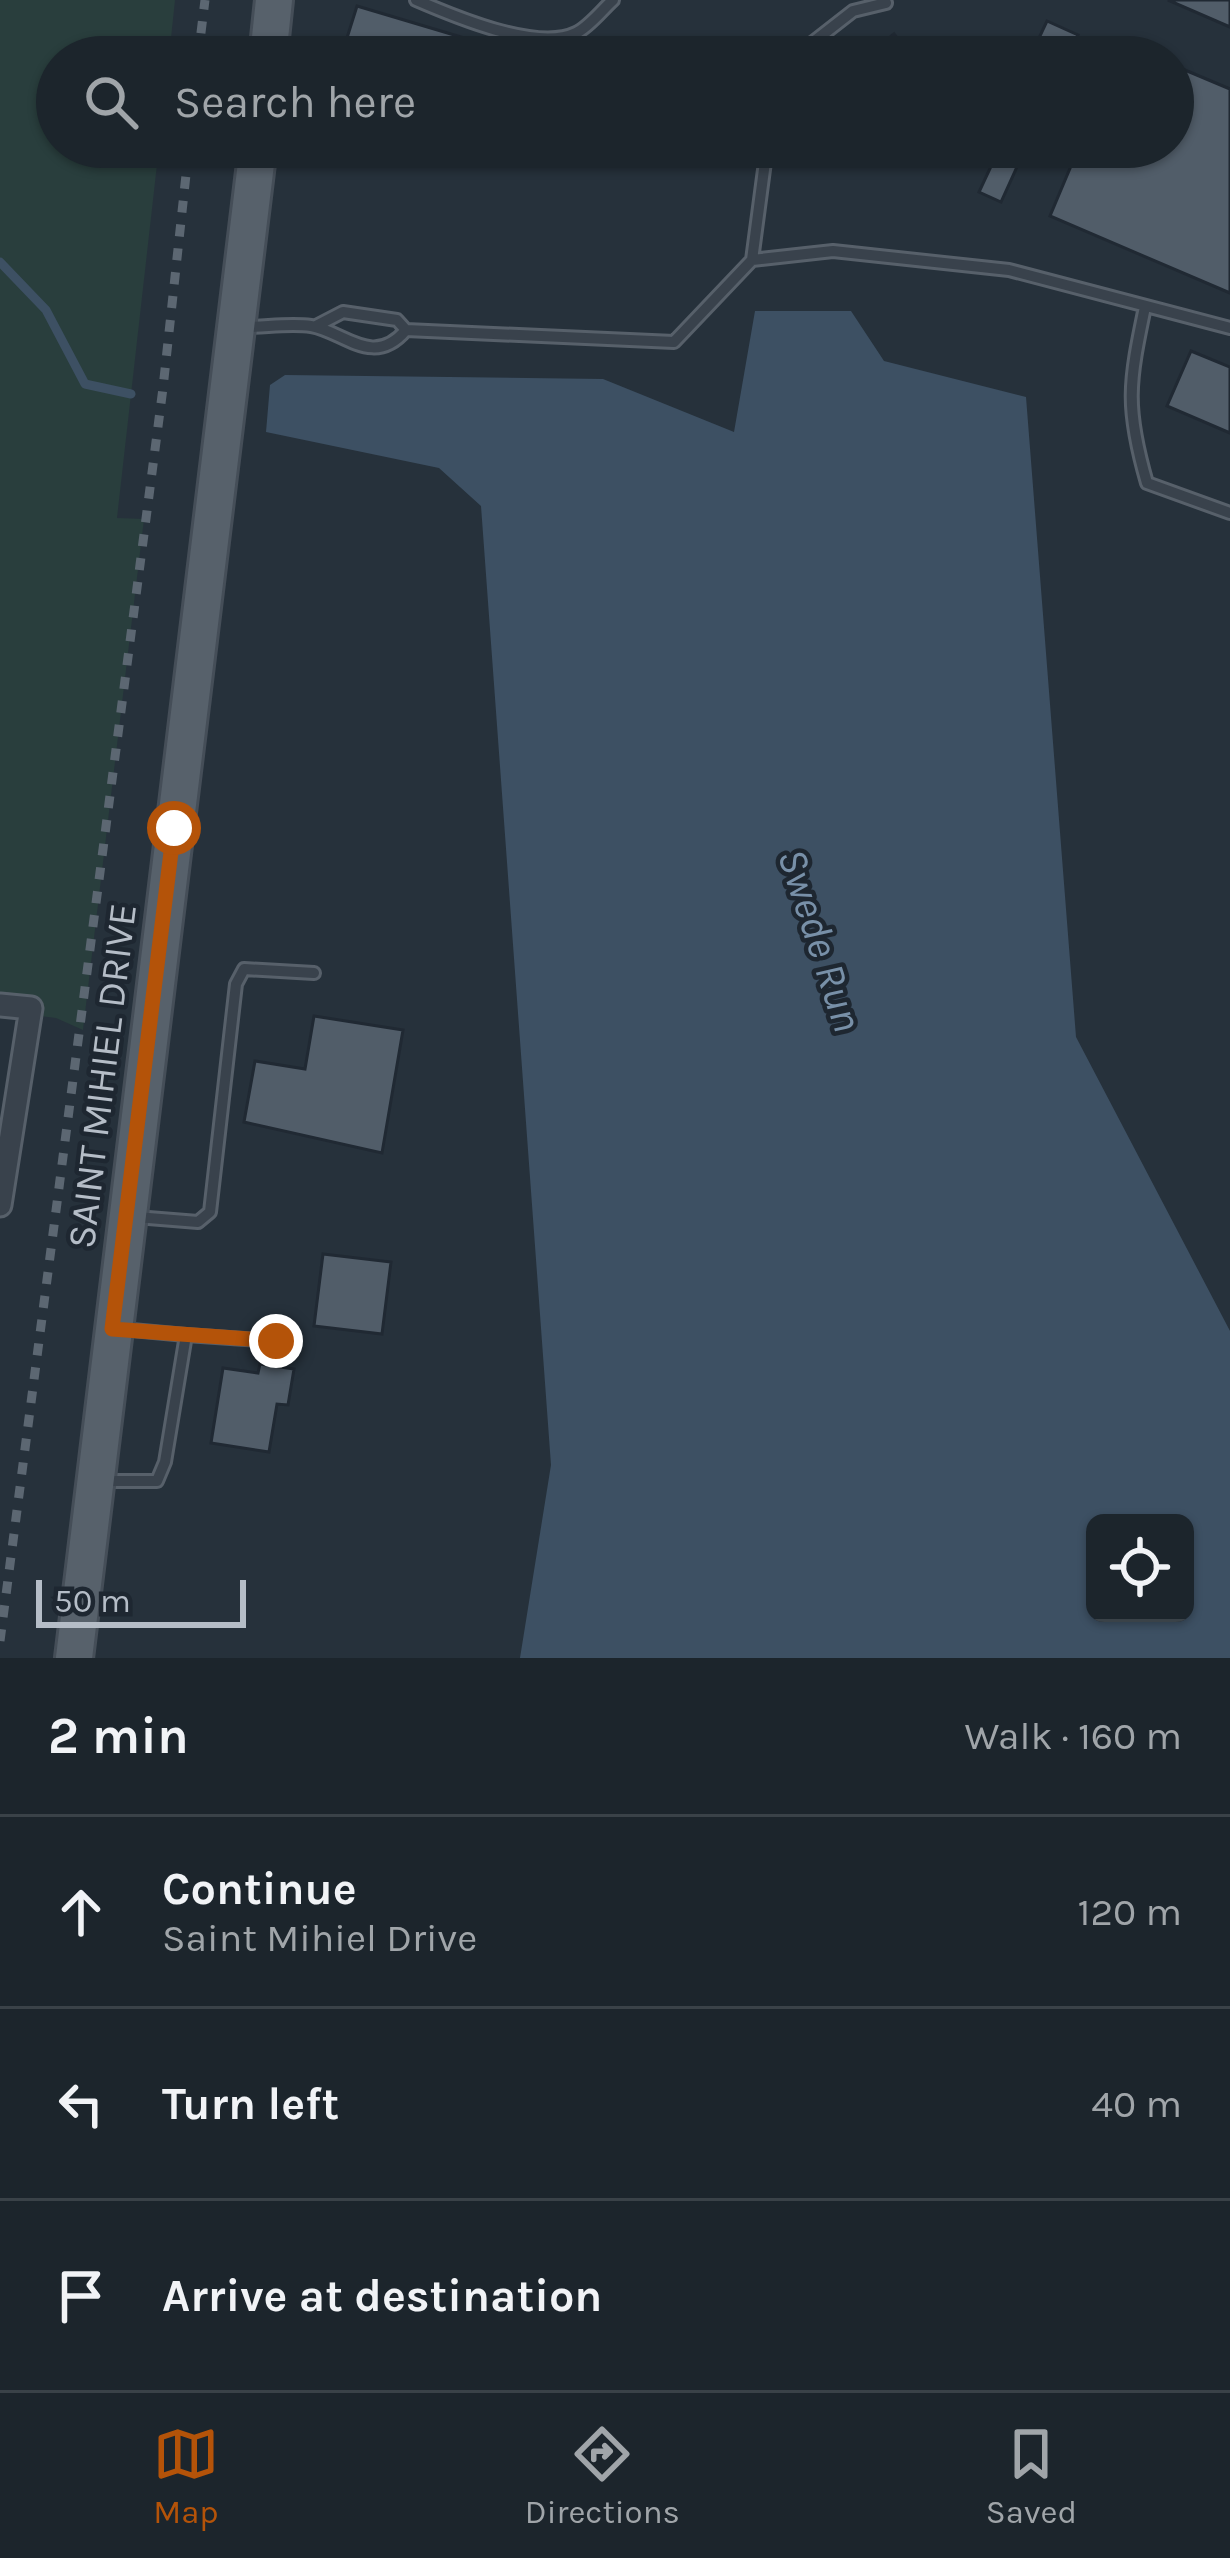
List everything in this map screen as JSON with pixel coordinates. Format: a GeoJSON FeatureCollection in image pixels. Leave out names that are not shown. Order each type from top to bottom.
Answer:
{"type":"FeatureCollection","features":[{"type":"Feature","properties":{"kind":"main road"},"geometry":{"type":"LineString","coordinates":[[270,36],[274,0]]}},
{"type":"Feature","properties":{"kind":"main road","name":"SAINT MIHIEL DRIVE"},"geometry":{"type":"LineString","coordinates":[[74,1658],[255,168]]}},
{"type":"Feature","properties":{"kind":"street"},"geometry":{"type":"LineString","coordinates":[[0,1005],[32,1008],[0,1205]]}},
{"type":"Feature","properties":{"kind":"lane"},"geometry":{"type":"LineString","coordinates":[[416,0],[500,29],[544,36]]}},
{"type":"Feature","properties":{"kind":"lane"},"geometry":{"type":"LineString","coordinates":[[556,36],[576,33],[613,0]]}},
{"type":"Feature","properties":{"kind":"lane"},"geometry":{"type":"LineString","coordinates":[[821,36],[853,11],[886,3]]}},
{"type":"Feature","properties":{"kind":"lane"},"geometry":{"type":"LineString","coordinates":[[235,327],[316,326],[343,312],[397,320],[406,330],[674,342],[752,260],[764,168]]}},
{"type":"Feature","properties":{"kind":"lane"},"geometry":{"type":"LineString","coordinates":[[752,260],[833,251],[1009,270],[1230,328]]}},
{"type":"Feature","properties":{"kind":"lane"},"geometry":{"type":"LineString","coordinates":[[1145,307],[1135,345],[1129,421],[1147,483],[1230,513]]}},
{"type":"Feature","properties":{"kind":"lane"},"geometry":{"type":"LineString","coordinates":[[316,326],[338,341],[373,347],[396,342],[406,330]]}},
{"type":"Feature","properties":{"kind":"lane"},"geometry":{"type":"LineString","coordinates":[[127,1216],[198,1222],[210,1212],[236,984],[244,969],[314,973]]}},
{"type":"Feature","properties":{"kind":"lane"},"geometry":{"type":"LineString","coordinates":[[112,1329],[276,1341]]}},
{"type":"Feature","properties":{"kind":"lane"},"geometry":{"type":"LineString","coordinates":[[94,1480],[157,1481],[165,1462],[185,1335]]}},
{"type":"Feature","properties":{"kind":"green space"},"geometry":{"type":"Polygon","coordinates":[[[0,0],[175,0],[171,36],[36,36],[36,168],[157,168],[117,518],[144,519],[83,1030],[56,1018],[0,1011],[0,0]]]}},
{"type":"Feature","properties":{"kind":"water"},"geometry":{"type":"Polygon","coordinates":[[[755,311],[851,311],[884,361],[1026,397],[1076,1037],[1230,1331],[1230,1658],[520,1658],[551,1465],[481,506],[439,468],[266,432],[270,385],[285,375],[603,379],[734,432],[755,311]]]}},
{"type":"Feature","properties":{"kind":"building"},"geometry":{"type":"Polygon","coordinates":[[[1168,0],[1230,0],[1230,27],[1168,0]]]}},
{"type":"Feature","properties":{"kind":"building"},"geometry":{"type":"Polygon","coordinates":[[[357,6],[458,36],[348,36],[357,6]]]}},
{"type":"Feature","properties":{"kind":"building"},"geometry":{"type":"Polygon","coordinates":[[[1047,21],[1078,35],[1078,36],[1040,36],[1047,21]]]}},
{"type":"Feature","properties":{"kind":"building"},"geometry":{"type":"Polygon","coordinates":[[[1194,74],[1230,89],[1230,293],[1050,216],[1070,168],[1194,168],[1194,74]]]}},
{"type":"Feature","properties":{"kind":"building"},"geometry":{"type":"Polygon","coordinates":[[[990,168],[1016,168],[1001,202],[979,192],[990,168]]]}},
{"type":"Feature","properties":{"kind":"building"},"geometry":{"type":"Polygon","coordinates":[[[1191,351],[1230,367],[1230,433],[1167,406],[1191,351]]]}},
{"type":"Feature","properties":{"kind":"building"},"geometry":{"type":"Polygon","coordinates":[[[314,1016],[403,1030],[382,1153],[244,1122],[255,1061],[305,1069],[314,1016]]]}},
{"type":"Feature","properties":{"kind":"building"},"geometry":{"type":"Polygon","coordinates":[[[323,1254],[391,1262],[382,1334],[314,1326],[323,1254]]]}},
{"type":"Feature","properties":{"kind":"building"},"geometry":{"type":"Polygon","coordinates":[[[260,1364],[294,1369],[288,1405],[277,1404],[269,1452],[211,1443],[223,1368],[258,1373],[260,1364]]]}},
{"type":"Feature","properties":{"kind":"waterway","name":"Swede Run"},"geometry":{"type":"LineString","coordinates":[[0,262],[46,310],[85,384],[131,394]]}},
{"type":"Feature","properties":{"kind":"railway"},"geometry":{"type":"LineString","coordinates":[[201,36],[205,0]]}},
{"type":"Feature","properties":{"kind":"railway"},"geometry":{"type":"LineString","coordinates":[[0,1641],[163,388],[187,168]]}},
{"type":"Feature","properties":{"kind":"route"},"geometry":{"type":"LineString","coordinates":[[174,828],[112,1329],[276,1341]]}}]}
